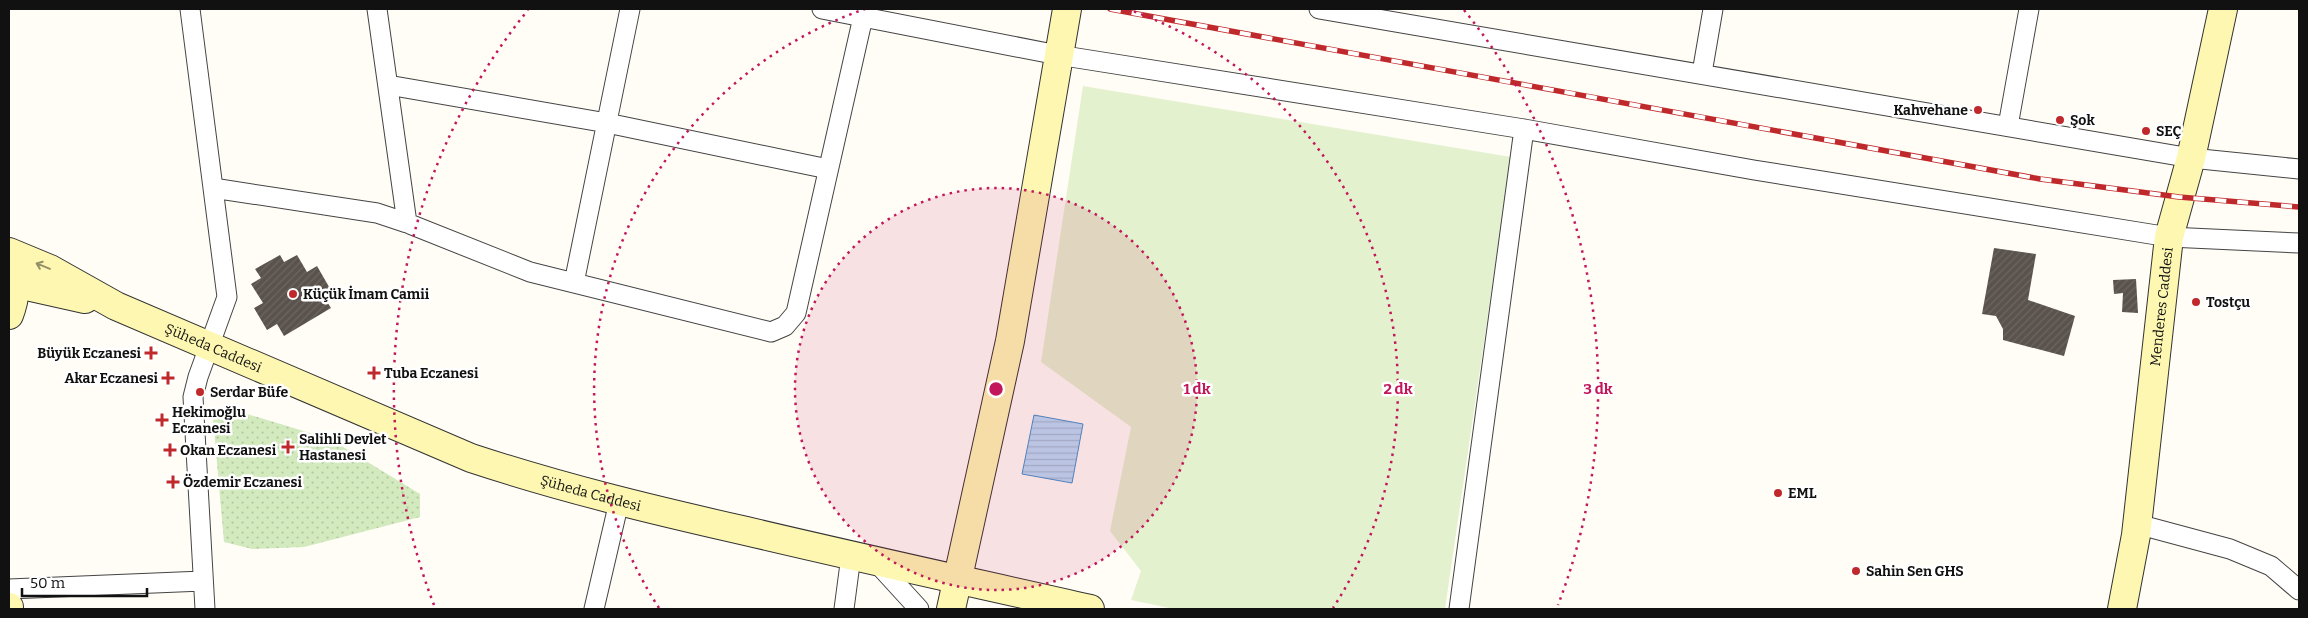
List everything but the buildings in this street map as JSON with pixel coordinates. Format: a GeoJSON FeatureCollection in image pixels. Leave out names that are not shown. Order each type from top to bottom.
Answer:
{"type":"FeatureCollection","features":[{"type":"Feature","properties":{"kind":"main road"},"geometry":{"type":"LineString","coordinates":[[951,609],[956,579],[1010,340],[1067,9]]}},
{"type":"Feature","properties":{"kind":"main road","name":"Menderes Caddesi"},"geometry":{"type":"LineString","coordinates":[[2122,609],[2137,524],[2169,237],[2191,158],[2223,9]]}},
{"type":"Feature","properties":{"kind":"main road"},"geometry":{"type":"LineString","coordinates":[[9,315],[14,302],[9,252],[50,269],[116,306]]}},
{"type":"Feature","properties":{"kind":"main road"},"geometry":{"type":"LineString","coordinates":[[12,283],[116,306]]}},
{"type":"Feature","properties":{"kind":"main road","name":"Şüheda Caddesi"},"geometry":{"type":"LineString","coordinates":[[116,306],[471,458],[523,476],[619,502],[877,563],[1086,609]]}},
{"type":"Feature","properties":{"kind":"street"},"geometry":{"type":"LineString","coordinates":[[190,9],[227,297],[193,396],[205,609]]}},
{"type":"Feature","properties":{"kind":"street"},"geometry":{"type":"LineString","coordinates":[[377,9],[407,223]]}},
{"type":"Feature","properties":{"kind":"street"},"geometry":{"type":"LineString","coordinates":[[574,283],[630,9]]}},
{"type":"Feature","properties":{"kind":"street"},"geometry":{"type":"LineString","coordinates":[[822,9],[1058,55],[1524,129],[1754,170],[2169,237],[2299,244]]}},
{"type":"Feature","properties":{"kind":"street"},"geometry":{"type":"LineString","coordinates":[[1319,9],[1368,13],[2191,158],[2299,169]]}},
{"type":"Feature","properties":{"kind":"street"},"geometry":{"type":"LineString","coordinates":[[1702,73],[1713,9]]}},
{"type":"Feature","properties":{"kind":"street"},"geometry":{"type":"LineString","coordinates":[[2008,126],[2029,9]]}},
{"type":"Feature","properties":{"kind":"street"},"geometry":{"type":"LineString","coordinates":[[213,188],[377,213],[530,272],[771,332],[784,326],[796,313],[863,17]]}},
{"type":"Feature","properties":{"kind":"street"},"geometry":{"type":"LineString","coordinates":[[388,85],[607,124],[828,169]]}},
{"type":"Feature","properties":{"kind":"street"},"geometry":{"type":"LineString","coordinates":[[1459,609],[1524,129]]}},
{"type":"Feature","properties":{"kind":"street"},"geometry":{"type":"LineString","coordinates":[[594,609],[619,502]]}},
{"type":"Feature","properties":{"kind":"street"},"geometry":{"type":"LineString","coordinates":[[2137,524],[2230,548],[2271,566],[2299,590]]}},
{"type":"Feature","properties":{"kind":"street"},"geometry":{"type":"LineString","coordinates":[[844,609],[851,556]]}},
{"type":"Feature","properties":{"kind":"street"},"geometry":{"type":"LineString","coordinates":[[877,563],[919,609]]}},
{"type":"Feature","properties":{"kind":"street"},"geometry":{"type":"LineString","coordinates":[[9,589],[203,581]]}},
{"type":"Feature","properties":{"kind":"green space"},"geometry":{"type":"Polygon","coordinates":[[[1083,86],[1511,157],[1445,609],[1174,609],[1131,600],[1141,571],[1110,531],[1131,427],[1041,362],[1083,86]]]}},
{"type":"Feature","properties":{"kind":"green space"},"geometry":{"type":"Polygon","coordinates":[[[237,411],[330,439],[420,494],[420,517],[304,547],[252,549],[224,542],[213,417],[237,411]]]}},
{"type":"Feature","properties":{"kind":"water"},"geometry":{"type":"Polygon","coordinates":[[[1034,415],[1083,424],[1072,483],[1022,474],[1034,415]]]}},
{"type":"Feature","properties":{"kind":"railway"},"geometry":{"type":"LineString","coordinates":[[1110,9],[2040,179],[2179,197],[2299,207]]}},
{"type":"Feature","properties":{"kind":"place","name":"Kahvehane"},"geometry":{"type":"Point","coordinates":[1978,110]}},
{"type":"Feature","properties":{"kind":"place","name":"Şok"},"geometry":{"type":"Point","coordinates":[2060,120]}},
{"type":"Feature","properties":{"kind":"place","name":"SEÇ"},"geometry":{"type":"Point","coordinates":[2146,131]}},
{"type":"Feature","properties":{"kind":"place","name":"Küçük İmam Camii"},"geometry":{"type":"Point","coordinates":[293,294]}},
{"type":"Feature","properties":{"kind":"place","name":"Tostçu"},"geometry":{"type":"Point","coordinates":[2196,302]}},
{"type":"Feature","properties":{"kind":"place","name":"Büyük Eczanesi"},"geometry":{"type":"Point","coordinates":[151,353]}},
{"type":"Feature","properties":{"kind":"place","name":"Tuba Eczanesi"},"geometry":{"type":"Point","coordinates":[374,373]}},
{"type":"Feature","properties":{"kind":"place","name":"Akar Eczanesi"},"geometry":{"type":"Point","coordinates":[168,378]}},
{"type":"Feature","properties":{"kind":"place","name":"Serdar Büfe"},"geometry":{"type":"Point","coordinates":[200,392]}},
{"type":"Feature","properties":{"kind":"place","name":"Hekimoğlu Eczanesi"},"geometry":{"type":"Point","coordinates":[162,420]}},
{"type":"Feature","properties":{"kind":"place","name":"Salihli Devlet Hastanesi"},"geometry":{"type":"Point","coordinates":[288,447]}},
{"type":"Feature","properties":{"kind":"place","name":"Okan Eczanesi"},"geometry":{"type":"Point","coordinates":[170,450]}},
{"type":"Feature","properties":{"kind":"place","name":"Özdemir Eczanesi"},"geometry":{"type":"Point","coordinates":[173,482]}},
{"type":"Feature","properties":{"kind":"place","name":"EML"},"geometry":{"type":"Point","coordinates":[1778,493]}},
{"type":"Feature","properties":{"kind":"place","name":"Sahin Sen GHS"},"geometry":{"type":"Point","coordinates":[1856,571]}}]}
